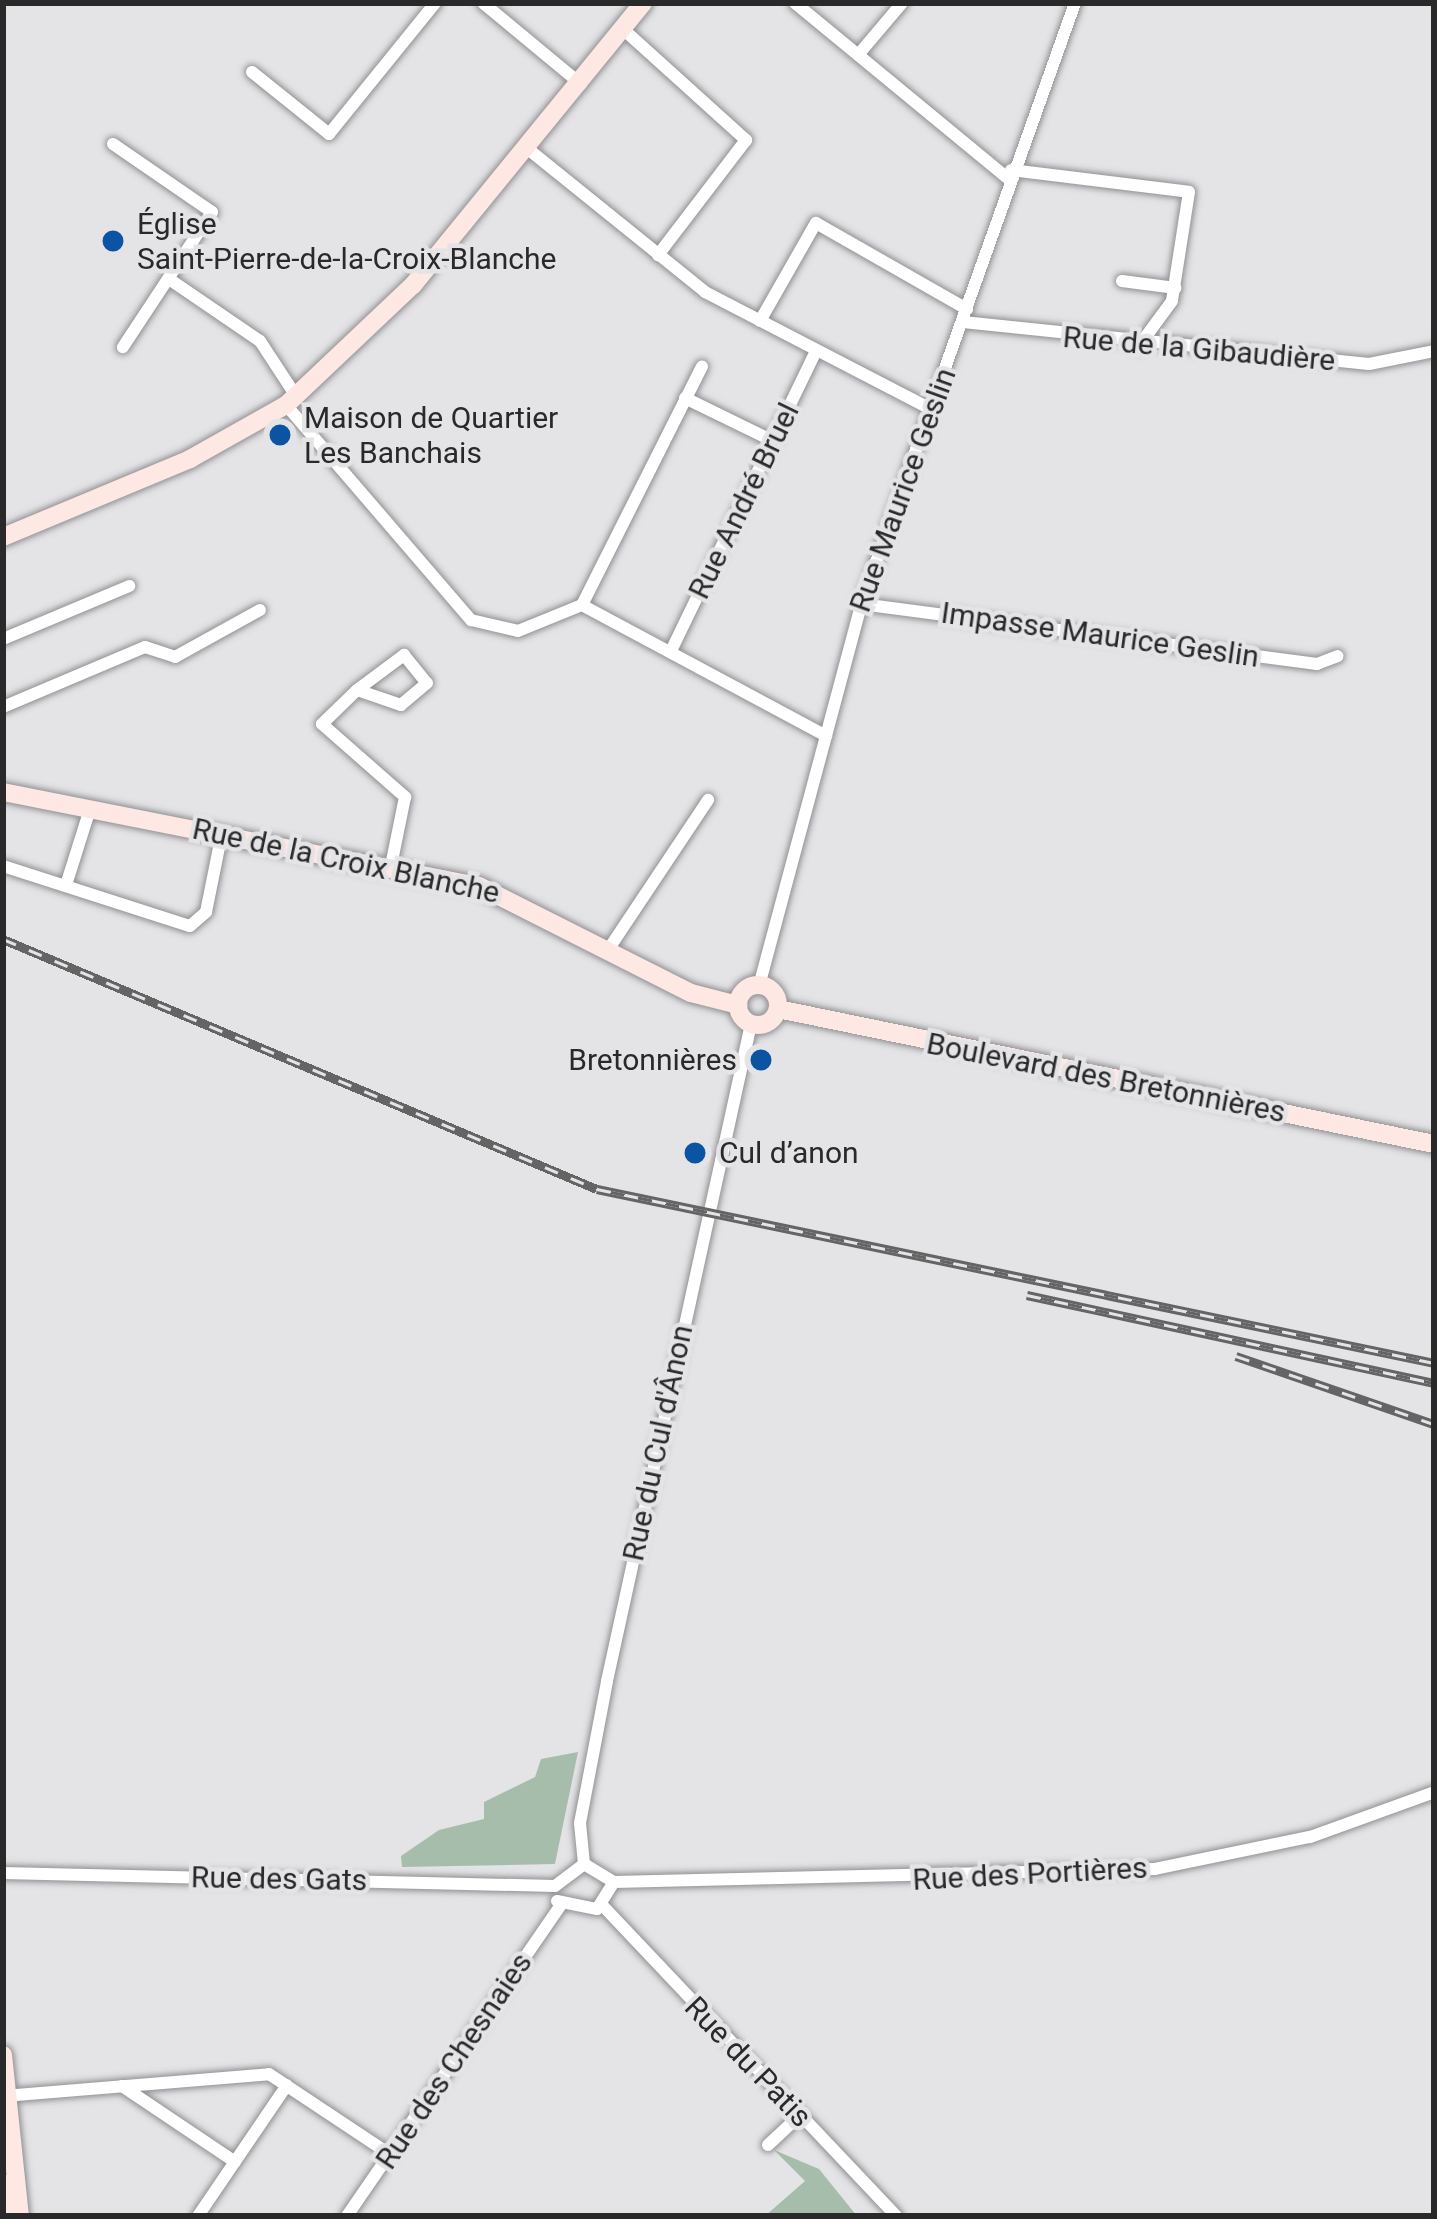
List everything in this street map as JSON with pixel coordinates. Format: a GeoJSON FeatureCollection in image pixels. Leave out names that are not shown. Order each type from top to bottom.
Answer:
{"type":"FeatureCollection","features":[{"type":"Feature","properties":{"kind":"street"},"geometry":{"type":"LineString","coordinates":[[252,72],[328,134],[435,3]]}},
{"type":"Feature","properties":{"kind":"street"},"geometry":{"type":"LineString","coordinates":[[483,3],[580,84]]}},
{"type":"Feature","properties":{"kind":"street"},"geometry":{"type":"LineString","coordinates":[[3,537],[190,459],[291,400],[413,285],[644,3]]}},
{"type":"Feature","properties":{"kind":"street"},"geometry":{"type":"LineString","coordinates":[[796,3],[1009,174],[1186,190],[1176,288],[1139,346]]}},
{"type":"Feature","properties":{"kind":"street"},"geometry":{"type":"LineString","coordinates":[[858,55],[902,3]]}},
{"type":"Feature","properties":{"kind":"street","name":"Rue Maurice Geslin"},"geometry":{"type":"LineString","coordinates":[[759,986],[861,604],[965,316],[1009,174],[1075,3]]}},
{"type":"Feature","properties":{"kind":"street"},"geometry":{"type":"LineString","coordinates":[[623,29],[746,140],[658,255]]}},
{"type":"Feature","properties":{"kind":"street"},"geometry":{"type":"LineString","coordinates":[[113,144],[212,212],[123,347]]}},
{"type":"Feature","properties":{"kind":"street"},"geometry":{"type":"LineString","coordinates":[[528,149],[658,255],[760,321],[931,409]]}},
{"type":"Feature","properties":{"kind":"street"},"geometry":{"type":"LineString","coordinates":[[760,321],[816,224],[965,316]]}},
{"type":"Feature","properties":{"kind":"street"},"geometry":{"type":"LineString","coordinates":[[169,279],[260,341],[291,400],[471,620],[518,632],[582,605],[702,366]]}},
{"type":"Feature","properties":{"kind":"street"},"geometry":{"type":"LineString","coordinates":[[1122,281],[1176,288]]}},
{"type":"Feature","properties":{"kind":"street","name":"Rue de la Gibaudière"},"geometry":{"type":"LineString","coordinates":[[965,316],[1139,346],[1387,364],[1434,351]]}},
{"type":"Feature","properties":{"kind":"street","name":"Rue André Bruel"},"geometry":{"type":"LineString","coordinates":[[671,651],[816,351]]}},
{"type":"Feature","properties":{"kind":"street"},"geometry":{"type":"LineString","coordinates":[[685,398],[771,440]]}},
{"type":"Feature","properties":{"kind":"street"},"geometry":{"type":"LineString","coordinates":[[3,639],[129,586]]}},
{"type":"Feature","properties":{"kind":"street","name":"Impasse Maurice Geslin"},"geometry":{"type":"LineString","coordinates":[[861,604],[1317,664],[1338,656]]}},
{"type":"Feature","properties":{"kind":"street"},"geometry":{"type":"LineString","coordinates":[[582,605],[671,651],[690,672],[826,736]]}},
{"type":"Feature","properties":{"kind":"street"},"geometry":{"type":"LineString","coordinates":[[3,707],[145,647],[175,657],[260,610]]}},
{"type":"Feature","properties":{"kind":"street"},"geometry":{"type":"LineString","coordinates":[[357,690],[401,705],[427,682],[404,655],[357,690],[322,724],[405,796],[392,866]]}},
{"type":"Feature","properties":{"kind":"street","name":"Rue de la Croix Blanche"},"geometry":{"type":"LineString","coordinates":[[3,792],[392,866],[502,892],[738,1005]]}},
{"type":"Feature","properties":{"kind":"street"},"geometry":{"type":"LineString","coordinates":[[610,947],[708,800]]}},
{"type":"Feature","properties":{"kind":"street"},"geometry":{"type":"LineString","coordinates":[[67,882],[90,809]]}},
{"type":"Feature","properties":{"kind":"street"},"geometry":{"type":"LineString","coordinates":[[3,866],[196,925],[222,833]]}},
{"type":"Feature","properties":{"kind":"street"},"geometry":{"type":"LineString","coordinates":[[759,986],[778,1009],[751,1024],[738,1005],[759,986]]}},
{"type":"Feature","properties":{"kind":"street","name":"Boulevard des Bretonnières"},"geometry":{"type":"LineString","coordinates":[[778,1009],[1434,1144]]}},
{"type":"Feature","properties":{"kind":"street","name":"Rue du Cul d'Ânon"},"geometry":{"type":"LineString","coordinates":[[584,1864],[580,1823],[607,1681],[751,1024]]}},
{"type":"Feature","properties":{"kind":"street","name":"Rue des Portières"},"geometry":{"type":"LineString","coordinates":[[614,1882],[1134,1871],[1310,1837],[1434,1792]]}},
{"type":"Feature","properties":{"kind":"street"},"geometry":{"type":"LineString","coordinates":[[584,1864],[614,1882],[603,1906],[561,1905],[555,1886],[584,1864]]}},
{"type":"Feature","properties":{"kind":"street","name":"Rue des Gats"},"geometry":{"type":"LineString","coordinates":[[3,1873],[555,1886]]}},
{"type":"Feature","properties":{"kind":"street","name":"Rue des Chesnaies"},"geometry":{"type":"LineString","coordinates":[[347,2216],[561,1905]]}},
{"type":"Feature","properties":{"kind":"street","name":"Rue du Patis"},"geometry":{"type":"LineString","coordinates":[[603,1906],[894,2216]]}},
{"type":"Feature","properties":{"kind":"street"},"geometry":{"type":"LineString","coordinates":[[3,2054],[20,2216]]}},
{"type":"Feature","properties":{"kind":"street"},"geometry":{"type":"LineString","coordinates":[[6,2096],[259,2074],[287,2085],[391,2155]]}},
{"type":"Feature","properties":{"kind":"street"},"geometry":{"type":"LineString","coordinates":[[198,2216],[287,2085]]}},
{"type":"Feature","properties":{"kind":"street"},"geometry":{"type":"LineString","coordinates":[[122,2086],[235,2162]]}},
{"type":"Feature","properties":{"kind":"street"},"geometry":{"type":"LineString","coordinates":[[768,2145],[800,2116]]}},
{"type":"Feature","properties":{"kind":"street"},"geometry":{"type":"LineString","coordinates":[[3,2189],[6,2216]]}},
{"type":"Feature","properties":{"kind":"green space"},"geometry":{"type":"Polygon","coordinates":[[[578,1752],[555,1864],[402,1867],[401,1856],[439,1830],[484,1819],[484,1802],[535,1777],[541,1759],[578,1752]]]}},
{"type":"Feature","properties":{"kind":"green space"},"geometry":{"type":"Polygon","coordinates":[[[774,2150],[819,2169],[857,2216],[765,2216],[805,2181],[774,2150]]]}},
{"type":"Feature","properties":{"kind":"railway"},"geometry":{"type":"LineString","coordinates":[[3,939],[597,1189],[1434,1363]]}},
{"type":"Feature","properties":{"kind":"railway"},"geometry":{"type":"LineString","coordinates":[[1027,1295],[1434,1383]]}},
{"type":"Feature","properties":{"kind":"railway"},"geometry":{"type":"LineString","coordinates":[[1236,1356],[1434,1424]]}},
{"type":"Feature","properties":{"kind":"place","name":"Église Saint-Pierre-de-la-Croix-Blanche"},"geometry":{"type":"Point","coordinates":[113,241]}},
{"type":"Feature","properties":{"kind":"place","name":"Maison de Quartier Les Banchais"},"geometry":{"type":"Point","coordinates":[280,435]}},
{"type":"Feature","properties":{"kind":"place","name":"Bretonnières"},"geometry":{"type":"Point","coordinates":[761,1060]}},
{"type":"Feature","properties":{"kind":"place","name":"Cul d’anon"},"geometry":{"type":"Point","coordinates":[695,1153]}}]}
